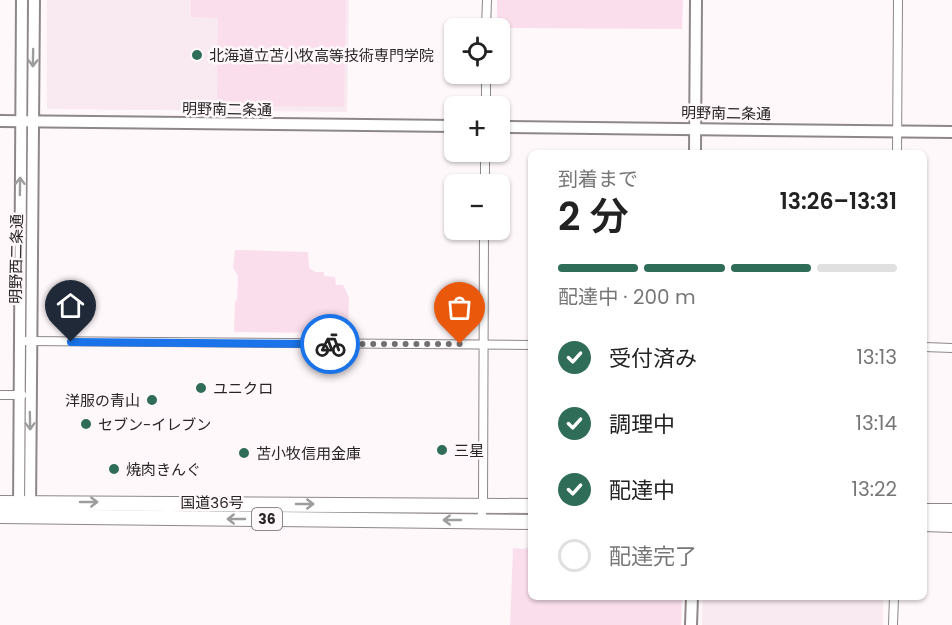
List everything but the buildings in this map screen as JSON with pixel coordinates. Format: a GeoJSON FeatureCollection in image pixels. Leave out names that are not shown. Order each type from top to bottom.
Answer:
{"type":"FeatureCollection","features":[{"type":"Feature","properties":{"kind":"highway","name":"国道36号"},"geometry":{"type":"LineString","coordinates":[[0,503],[528,506]]}},
{"type":"Feature","properties":{"kind":"highway"},"geometry":{"type":"LineString","coordinates":[[927,510],[952,511]]}},
{"type":"Feature","properties":{"kind":"highway","name":"国道36号"},"geometry":{"type":"LineString","coordinates":[[0,516],[528,522]]}},
{"type":"Feature","properties":{"kind":"highway"},"geometry":{"type":"LineString","coordinates":[[927,524],[952,525]]}},
{"type":"Feature","properties":{"kind":"street","name":"明野西二条通"},"geometry":{"type":"LineString","coordinates":[[22,0],[21,121],[25,341]]}},
{"type":"Feature","properties":{"kind":"street","name":"明野西二条通"},"geometry":{"type":"LineString","coordinates":[[24,517],[25,341],[33,121],[34,0]]}},
{"type":"Feature","properties":{"kind":"street"},"geometry":{"type":"LineString","coordinates":[[486,0],[486,18]]}},
{"type":"Feature","properties":{"kind":"street"},"geometry":{"type":"LineString","coordinates":[[694,150],[696,0]]}},
{"type":"Feature","properties":{"kind":"street"},"geometry":{"type":"LineString","coordinates":[[897,150],[898,0]]}},
{"type":"Feature","properties":{"kind":"street","name":"明野南二条通"},"geometry":{"type":"LineString","coordinates":[[0,120],[444,126]]}},
{"type":"Feature","properties":{"kind":"street","name":"明野南二条通"},"geometry":{"type":"LineString","coordinates":[[510,127],[952,132]]}},
{"type":"Feature","properties":{"kind":"street"},"geometry":{"type":"LineString","coordinates":[[481,521],[483,505],[484,240]]}},
{"type":"Feature","properties":{"kind":"street"},"geometry":{"type":"LineString","coordinates":[[25,341],[528,345]]}},
{"type":"Feature","properties":{"kind":"street"},"geometry":{"type":"LineString","coordinates":[[927,347],[952,348]]}},
{"type":"Feature","properties":{"kind":"street"},"geometry":{"type":"LineString","coordinates":[[0,395],[24,395]]}},
{"type":"Feature","properties":{"kind":"street"},"geometry":{"type":"LineString","coordinates":[[692,600],[692,625]]}},
{"type":"Feature","properties":{"kind":"street"},"geometry":{"type":"LineString","coordinates":[[893,625],[894,600]]}},
{"type":"Feature","properties":{"kind":"shaded area","name":"北海道立苫小牧高等技術専門学院"},"geometry":{"type":"Polygon","coordinates":[[[47,0],[349,0],[347,112],[47,109],[47,0]]]}},
{"type":"Feature","properties":{"kind":"shaded area"},"geometry":{"type":"Polygon","coordinates":[[[191,0],[346,0],[344,107],[217,106],[218,18],[191,17],[191,0]]]}},
{"type":"Feature","properties":{"kind":"shaded area"},"geometry":{"type":"Polygon","coordinates":[[[497,0],[683,0],[682,29],[510,28],[510,18],[497,18],[497,0]]]}},
{"type":"Feature","properties":{"kind":"shaded area"},"geometry":{"type":"Polygon","coordinates":[[[235,250],[308,252],[309,268],[315,272],[324,272],[324,276],[335,277],[336,285],[343,285],[349,297],[348,333],[234,332],[238,276],[233,268],[235,250]]]}},
{"type":"Feature","properties":{"kind":"shaded area"},"geometry":{"type":"Polygon","coordinates":[[[513,548],[528,548],[528,600],[682,600],[681,625],[510,625],[513,548]]]}},
{"type":"Feature","properties":{"kind":"shaded area"},"geometry":{"type":"Polygon","coordinates":[[[703,600],[883,600],[883,625],[702,625],[703,600]]]}},
{"type":"Feature","properties":{"kind":"way so far"},"geometry":{"type":"LineString","coordinates":[[330,344],[460,344]]}},
{"type":"Feature","properties":{"kind":"place","name":"北海道立苫小牧高等技術専門学院"},"geometry":{"type":"Point","coordinates":[197,55]}},
{"type":"Feature","properties":{"kind":"place","name":"ユニクロ"},"geometry":{"type":"Point","coordinates":[201,388]}},
{"type":"Feature","properties":{"kind":"place","name":"洋服の青山"},"geometry":{"type":"Point","coordinates":[152,400]}},
{"type":"Feature","properties":{"kind":"place","name":"セブン-イレブン"},"geometry":{"type":"Point","coordinates":[86,424]}},
{"type":"Feature","properties":{"kind":"place","name":"三星"},"geometry":{"type":"Point","coordinates":[442,450]}},
{"type":"Feature","properties":{"kind":"place","name":"苫小牧信用金庫"},"geometry":{"type":"Point","coordinates":[244,453]}},
{"type":"Feature","properties":{"kind":"place","name":"焼肉きんぐ"},"geometry":{"type":"Point","coordinates":[114,469]}},
{"type":"Feature","properties":{"kind":"route"},"geometry":{"type":"LineString","coordinates":[[71,342],[330,344]]}}]}
